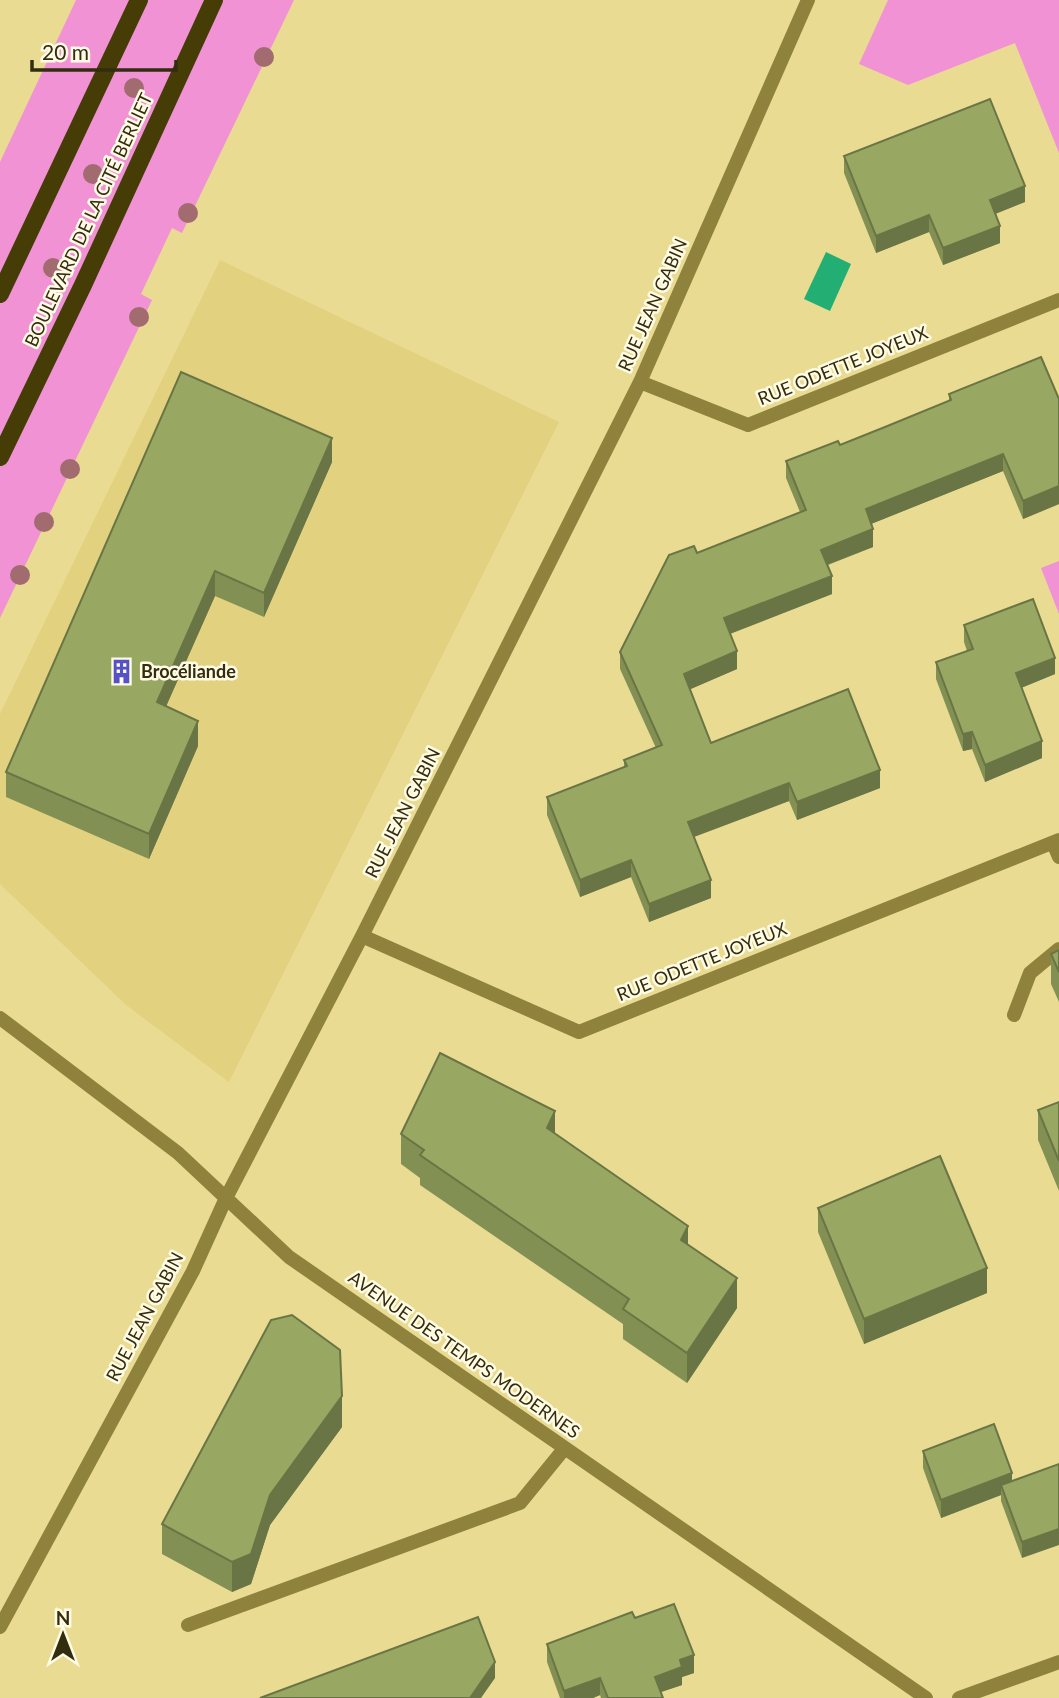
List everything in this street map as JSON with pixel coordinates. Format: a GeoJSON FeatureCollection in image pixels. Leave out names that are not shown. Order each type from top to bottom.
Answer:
{"type":"FeatureCollection","features":[{"type":"Feature","properties":{"kind":"main road"},"geometry":{"type":"LineString","coordinates":[[0,295],[139,0]]}},
{"type":"Feature","properties":{"kind":"main road","name":"BOULEVARD DE LA CITÉ BERLIET"},"geometry":{"type":"LineString","coordinates":[[0,457],[83,285],[214,0]]}},
{"type":"Feature","properties":{"kind":"street","name":"RUE JEAN GABIN"},"geometry":{"type":"LineString","coordinates":[[0,1627],[193,1271],[226,1198],[362,936],[640,382],[808,0]]}},
{"type":"Feature","properties":{"kind":"street","name":"RUE ODETTE JOYEUX"},"geometry":{"type":"LineString","coordinates":[[640,382],[748,425],[1059,300]]}},
{"type":"Feature","properties":{"kind":"street","name":"RUE ODETTE JOYEUX"},"geometry":{"type":"LineString","coordinates":[[362,936],[579,1032],[1056,841]]}},
{"type":"Feature","properties":{"kind":"street"},"geometry":{"type":"LineString","coordinates":[[1056,841],[1059,857]]}},
{"type":"Feature","properties":{"kind":"street"},"geometry":{"type":"LineString","coordinates":[[1014,1015],[1030,973],[1059,949]]}},
{"type":"Feature","properties":{"kind":"street","name":"AVENUE DES TEMPS MODERNES"},"geometry":{"type":"LineString","coordinates":[[0,1018],[178,1153],[289,1257],[926,1698]]}},
{"type":"Feature","properties":{"kind":"street"},"geometry":{"type":"LineString","coordinates":[[188,1625],[520,1503],[564,1449]]}},
{"type":"Feature","properties":{"kind":"street"},"geometry":{"type":"LineString","coordinates":[[959,1698],[1059,1662]]}},
{"type":"Feature","properties":{"kind":"shaded area"},"geometry":{"type":"Polygon","coordinates":[[[76,0],[294,0],[182,233],[172,228],[141,294],[152,300],[0,618],[0,162],[76,0]]]}},
{"type":"Feature","properties":{"kind":"shaded area"},"geometry":{"type":"Polygon","coordinates":[[[888,0],[1059,0],[1059,153],[1015,43],[908,85],[859,64],[888,0]]]}},
{"type":"Feature","properties":{"kind":"shaded area"},"geometry":{"type":"Polygon","coordinates":[[[826,252],[851,264],[830,311],[804,299],[826,252]]]}},
{"type":"Feature","properties":{"kind":"shaded area"},"geometry":{"type":"Polygon","coordinates":[[[220,260],[559,422],[229,1082],[126,1005],[0,884],[0,714],[220,260]]]}},
{"type":"Feature","properties":{"kind":"shaded area"},"geometry":{"type":"Polygon","coordinates":[[[1059,561],[1059,614],[1041,568],[1059,561]]]}},
{"type":"Feature","properties":{"kind":"building"},"geometry":{"type":"Polygon","coordinates":[[[990,99],[1025,186],[990,200],[1000,226],[943,248],[929,215],[876,236],[844,156],[990,99]]]}},
{"type":"Feature","properties":{"kind":"building"},"geometry":{"type":"Polygon","coordinates":[[[1041,357],[1059,399],[1059,486],[1023,501],[1003,454],[866,509],[873,529],[821,550],[832,576],[724,618],[737,651],[684,674],[711,743],[848,689],[880,770],[797,802],[789,783],[688,822],[711,880],[649,904],[631,860],[580,880],[547,797],[627,766],[624,760],[662,745],[620,652],[669,555],[694,546],[697,553],[806,510],[786,461],[838,441],[840,445],[885,427],[951,400],[949,394],[1041,357]]]}},
{"type":"Feature","properties":{"kind":"building","name":"Brocéliande"},"geometry":{"type":"Polygon","coordinates":[[[181,372],[332,438],[264,593],[215,571],[157,702],[198,721],[149,834],[6,772],[181,372]]]}},
{"type":"Feature","properties":{"kind":"building"},"geometry":{"type":"Polygon","coordinates":[[[1033,599],[1055,658],[1016,673],[1042,741],[985,765],[972,732],[963,734],[936,662],[973,649],[964,625],[1033,599]]]}},
{"type":"Feature","properties":{"kind":"building"},"geometry":{"type":"Polygon","coordinates":[[[1059,950],[1059,972],[1051,954],[1059,950]]]}},
{"type":"Feature","properties":{"kind":"building"},"geometry":{"type":"Polygon","coordinates":[[[440,1053],[555,1111],[547,1128],[688,1226],[681,1240],[737,1278],[687,1353],[623,1309],[629,1299],[420,1155],[424,1150],[401,1134],[440,1053]]]}},
{"type":"Feature","properties":{"kind":"building"},"geometry":{"type":"Polygon","coordinates":[[[1059,1102],[1059,1161],[1038,1110],[1059,1102]]]}},
{"type":"Feature","properties":{"kind":"building"},"geometry":{"type":"Polygon","coordinates":[[[940,1156],[987,1268],[864,1319],[818,1208],[940,1156]]]}},
{"type":"Feature","properties":{"kind":"building"},"geometry":{"type":"Polygon","coordinates":[[[292,1315],[340,1350],[342,1396],[270,1495],[251,1554],[232,1562],[162,1524],[271,1320],[292,1315]]]}},
{"type":"Feature","properties":{"kind":"building"},"geometry":{"type":"Polygon","coordinates":[[[994,1424],[1012,1473],[941,1500],[923,1451],[994,1424]]]}},
{"type":"Feature","properties":{"kind":"building"},"geometry":{"type":"Polygon","coordinates":[[[1059,1464],[1059,1529],[1022,1542],[1001,1485],[1059,1464]]]}},
{"type":"Feature","properties":{"kind":"building"},"geometry":{"type":"Polygon","coordinates":[[[674,1604],[694,1655],[680,1660],[682,1667],[655,1677],[663,1698],[608,1698],[600,1678],[564,1691],[547,1644],[632,1612],[635,1618],[674,1604]]]}},
{"type":"Feature","properties":{"kind":"building"},"geometry":{"type":"Polygon","coordinates":[[[478,1617],[495,1662],[470,1698],[260,1698],[478,1617]]]}},
{"type":"Feature","properties":{"kind":"place","name":"Brocéliande"},"geometry":{"type":"Point","coordinates":[121,672]}}]}
